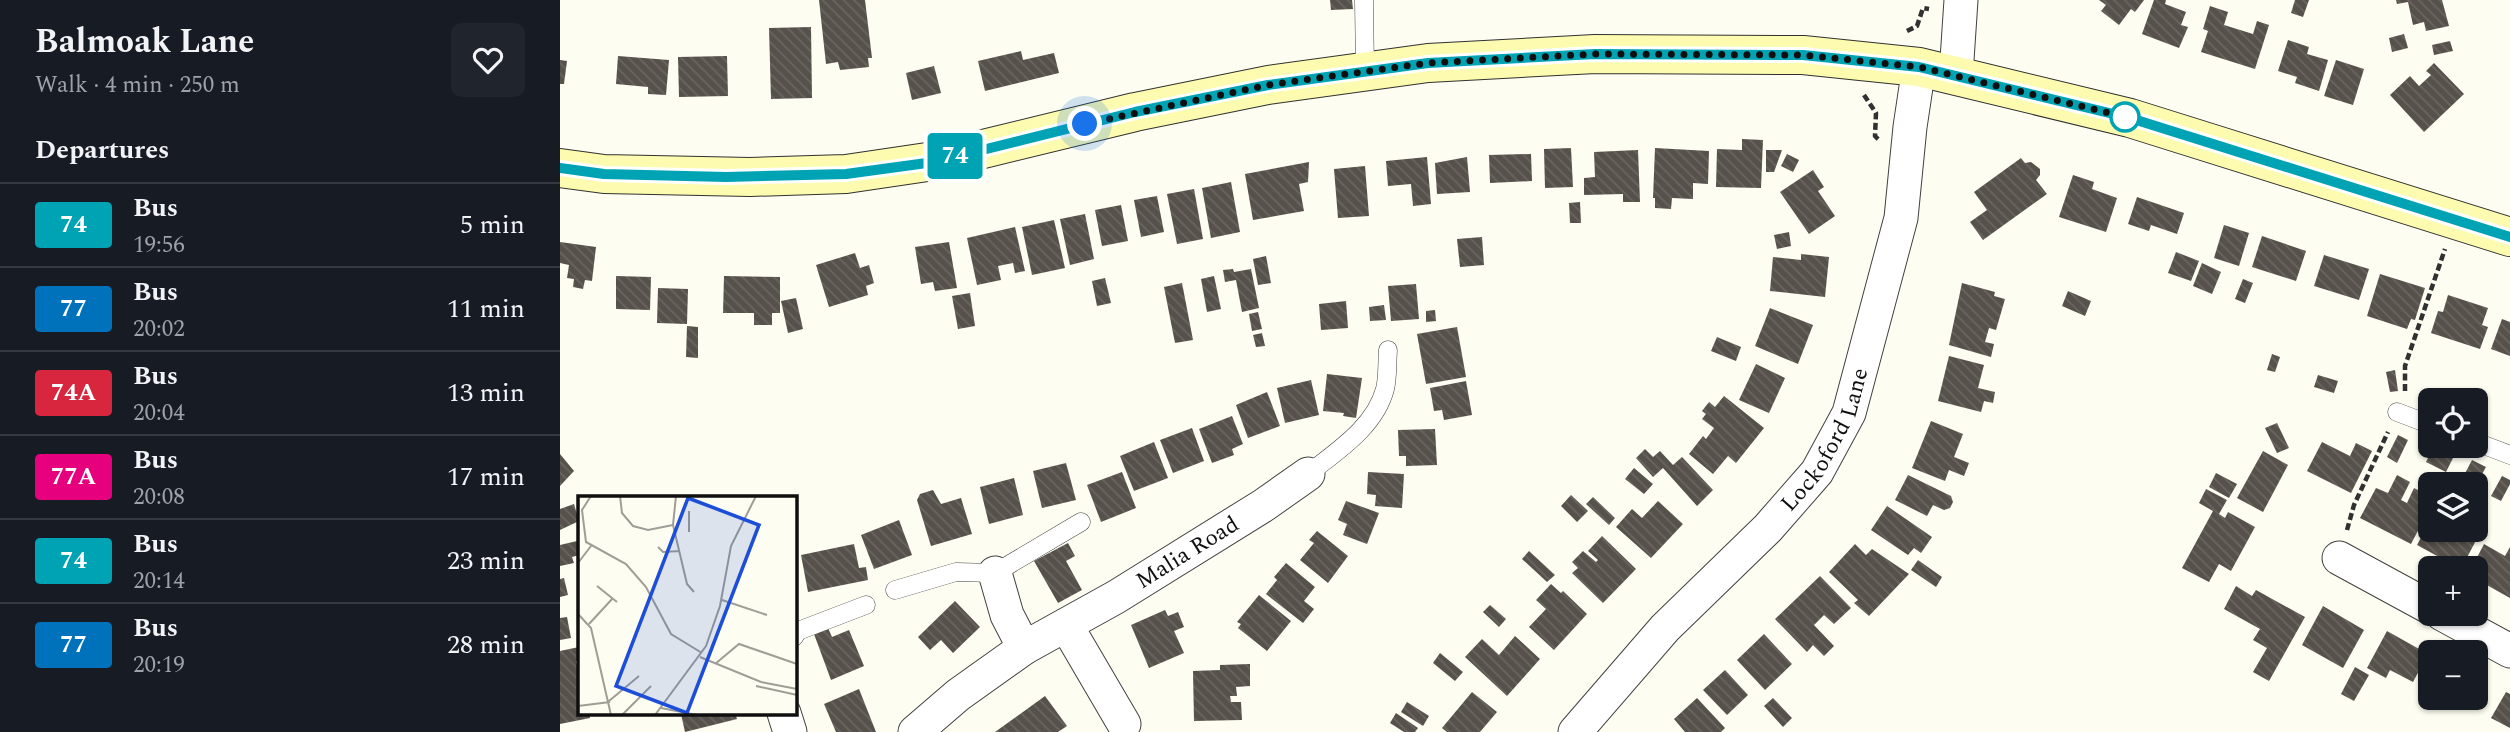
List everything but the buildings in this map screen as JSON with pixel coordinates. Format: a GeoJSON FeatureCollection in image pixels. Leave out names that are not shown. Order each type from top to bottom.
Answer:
{"type":"FeatureCollection","features":[{"type":"Feature","properties":{"kind":"main road"},"geometry":{"type":"LineString","coordinates":[[560,168],[604,174],[737,177],[846,174],[934,162],[1135,112],[1268,85],[1428,63],[1595,54],[1803,55],[1926,59],[2130,118],[2510,237]]}},
{"type":"Feature","properties":{"kind":"street","name":"Lockoford Lane"},"geometry":{"type":"LineString","coordinates":[[1574,732],[1665,628],[1769,528],[1817,472],[1850,414],[1901,218],[1910,127],[1926,59],[1961,7]]}},
{"type":"Feature","properties":{"kind":"street","name":"Malia Road"},"geometry":{"type":"LineString","coordinates":[[915,732],[958,695],[1024,648],[1264,505],[1308,474]]}},
{"type":"Feature","properties":{"kind":"street"},"geometry":{"type":"LineString","coordinates":[[2339,558],[2418,601]]}},
{"type":"Feature","properties":{"kind":"street"},"geometry":{"type":"LineString","coordinates":[[995,573],[1007,615],[1024,648]]}},
{"type":"Feature","properties":{"kind":"street"},"geometry":{"type":"LineString","coordinates":[[1066,625],[1125,728]]}},
{"type":"Feature","properties":{"kind":"street"},"geometry":{"type":"LineString","coordinates":[[2464,626],[2510,651]]}},
{"type":"Feature","properties":{"kind":"street"},"geometry":{"type":"LineString","coordinates":[[784,714],[790,732]]}},
{"type":"Feature","properties":{"kind":"lane"},"geometry":{"type":"LineString","coordinates":[[1364,0],[1365,72]]}},
{"type":"Feature","properties":{"kind":"lane"},"geometry":{"type":"LineString","coordinates":[[1308,474],[1345,446],[1370,420],[1385,389],[1388,350]]}},
{"type":"Feature","properties":{"kind":"lane"},"geometry":{"type":"LineString","coordinates":[[2397,412],[2418,420]]}},
{"type":"Feature","properties":{"kind":"lane"},"geometry":{"type":"LineString","coordinates":[[2488,447],[2510,455]]}},
{"type":"Feature","properties":{"kind":"lane"},"geometry":{"type":"LineString","coordinates":[[895,590],[956,572],[995,573],[1081,522]]}},
{"type":"Feature","properties":{"kind":"lane"},"geometry":{"type":"LineString","coordinates":[[796,634],[866,605]]}},
{"type":"Feature","properties":{"kind":"path"},"geometry":{"type":"LineString","coordinates":[[1926,59],[1917,26],[1923,8],[1961,7]]}},
{"type":"Feature","properties":{"kind":"path"},"geometry":{"type":"LineString","coordinates":[[1858,92],[1866,96],[1876,113],[1875,136]]}},
{"type":"Feature","properties":{"kind":"path"},"geometry":{"type":"LineString","coordinates":[[2339,558],[2354,505],[2405,390],[2405,366],[2436,274]]}},
{"type":"Feature","properties":{"kind":"bus line","name":"74"},"geometry":{"type":"LineString","coordinates":[[560,168],[604,174],[726,177],[846,174],[934,162],[1135,112],[1268,85],[1428,63],[1595,54],[1803,55],[1919,67],[2130,118],[2510,237]]}},
{"type":"Feature","properties":{"kind":"route"},"geometry":{"type":"LineString","coordinates":[[1085,124],[1268,85],[1340,75],[1428,63],[1595,54],[1803,55],[1919,67],[2130,118],[2125,117]]}}]}
